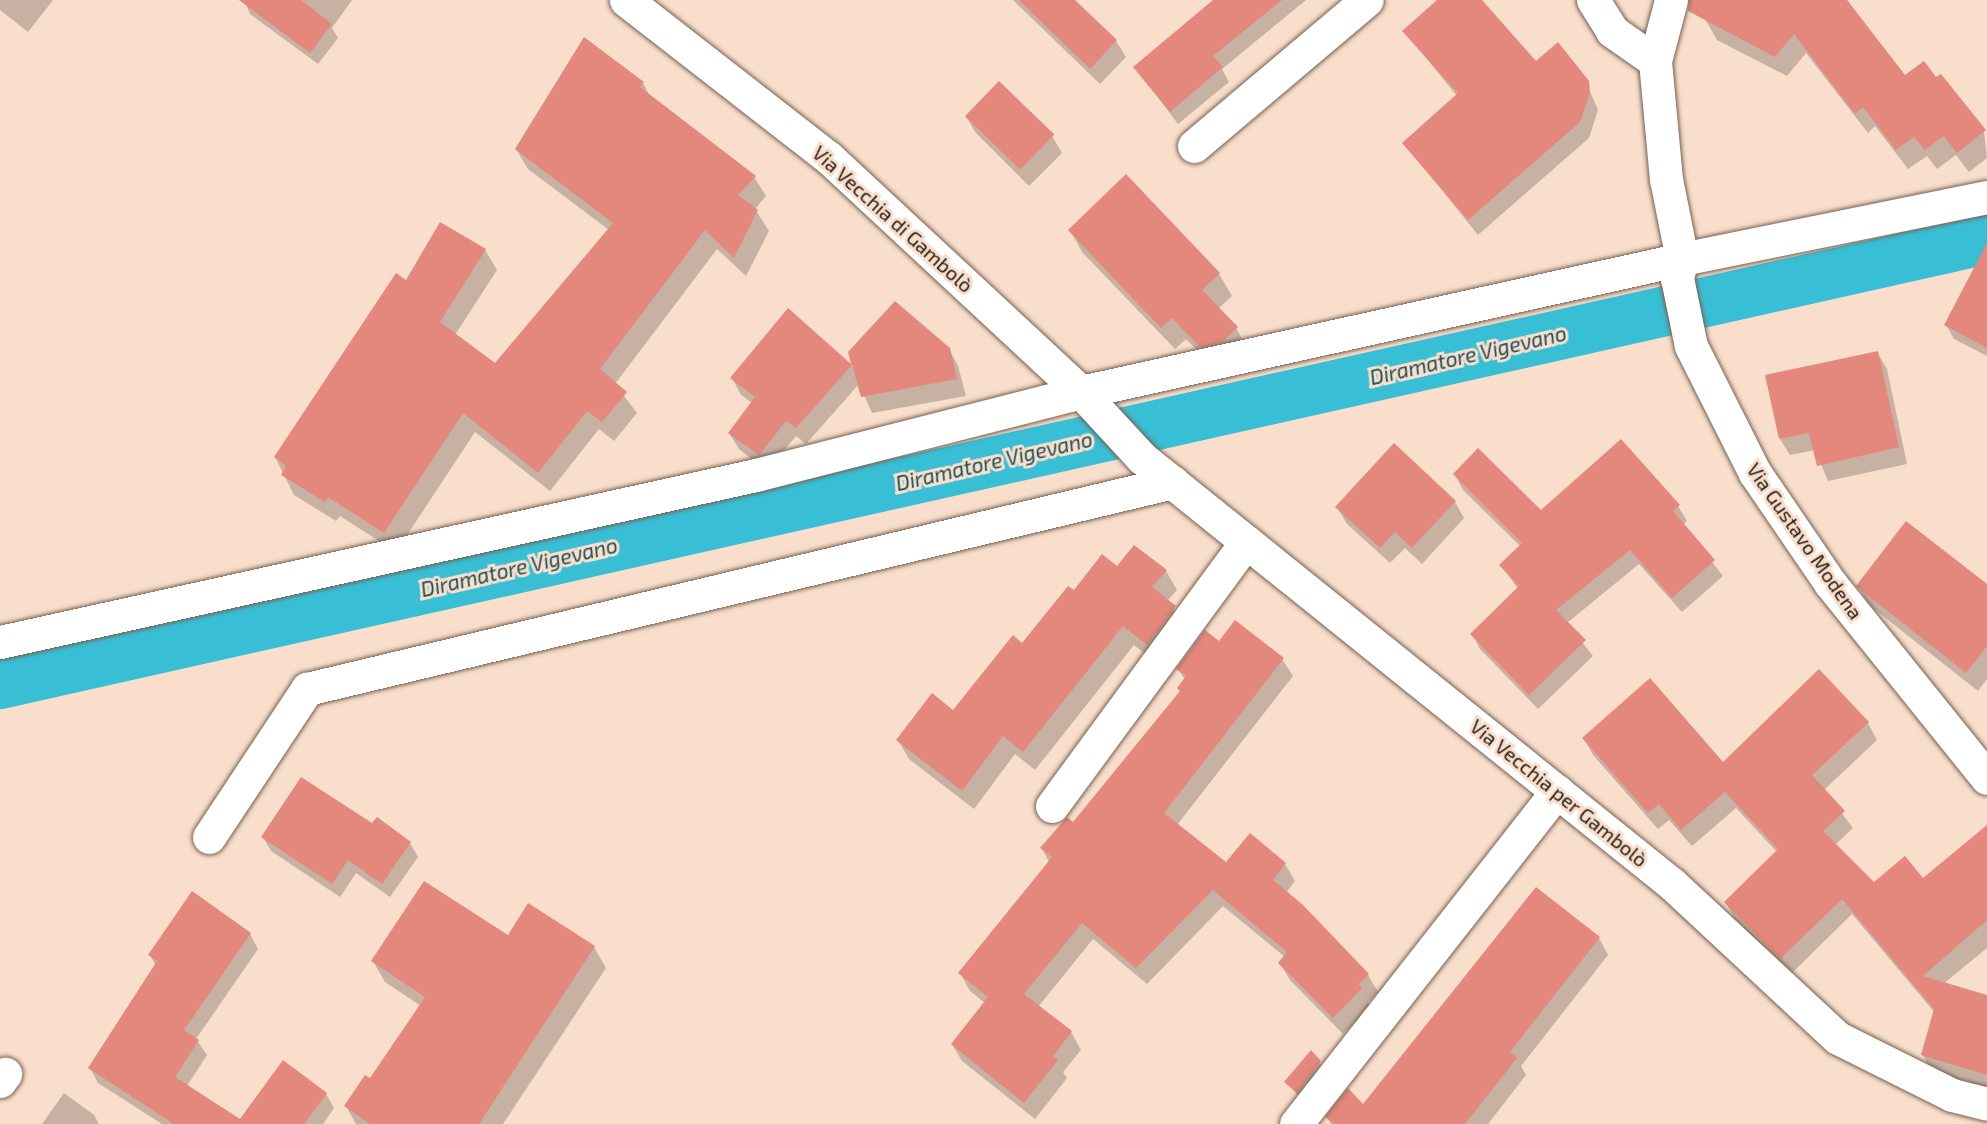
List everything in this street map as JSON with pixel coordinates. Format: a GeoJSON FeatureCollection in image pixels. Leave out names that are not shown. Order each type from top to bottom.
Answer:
{"type":"FeatureCollection","features":[{"type":"Feature","properties":{"kind":"street","name":"Via Vecchia di Gambolò"},"geometry":{"type":"LineString","coordinates":[[626,0],[829,158],[1089,401],[1142,458]]}},
{"type":"Feature","properties":{"kind":"street"},"geometry":{"type":"LineString","coordinates":[[1194,146],[1367,0]]}},
{"type":"Feature","properties":{"kind":"street"},"geometry":{"type":"LineString","coordinates":[[1593,0],[1612,31],[1655,62]]}},
{"type":"Feature","properties":{"kind":"street","name":"Via Gustavo Modena"},"geometry":{"type":"LineString","coordinates":[[1671,0],[1655,62],[1666,179],[1691,346],[1761,483],[1830,583],[1987,778]]}},
{"type":"Feature","properties":{"kind":"street"},"geometry":{"type":"LineString","coordinates":[[0,642],[1089,401],[1987,197]]}},
{"type":"Feature","properties":{"kind":"street","name":"Via Vecchia per Gambolò"},"geometry":{"type":"LineString","coordinates":[[1142,458],[1672,884],[1838,1038],[1952,1095],[1987,1104]]}},
{"type":"Feature","properties":{"kind":"street"},"geometry":{"type":"LineString","coordinates":[[209,837],[307,688],[1173,482]]}},
{"type":"Feature","properties":{"kind":"street"},"geometry":{"type":"LineString","coordinates":[[1052,806],[1246,542]]}},
{"type":"Feature","properties":{"kind":"street"},"geometry":{"type":"LineString","coordinates":[[1296,1124],[1557,791]]}},
{"type":"Feature","properties":{"kind":"building"},"geometry":{"type":"Polygon","coordinates":[[[239,0],[301,0],[332,24],[310,53],[239,0]]]}},
{"type":"Feature","properties":{"kind":"building"},"geometry":{"type":"Polygon","coordinates":[[[1019,0],[1075,0],[1117,40],[1090,69],[1019,0]]]}},
{"type":"Feature","properties":{"kind":"building"},"geometry":{"type":"Polygon","coordinates":[[[1213,0],[1282,0],[1213,56],[1223,67],[1170,112],[1133,67],[1213,0]]]}},
{"type":"Feature","properties":{"kind":"building"},"geometry":{"type":"Polygon","coordinates":[[[1437,0],[1482,0],[1536,61],[1558,42],[1589,81],[1590,93],[1580,122],[1468,220],[1402,143],[1458,93],[1402,31],[1437,0]]]}},
{"type":"Feature","properties":{"kind":"building"},"geometry":{"type":"Polygon","coordinates":[[[1689,0],[1847,0],[1905,75],[1924,61],[1936,77],[1941,74],[1986,130],[1957,153],[1944,136],[1925,150],[1914,137],[1896,150],[1863,107],[1855,114],[1794,34],[1775,57],[1688,11],[1689,0]]]}},
{"type":"Feature","properties":{"kind":"building"},"geometry":{"type":"Polygon","coordinates":[[[584,37],[644,82],[640,87],[756,176],[738,195],[758,210],[734,258],[705,230],[600,369],[627,392],[602,422],[587,411],[538,473],[463,413],[384,533],[328,497],[325,502],[281,475],[286,466],[274,457],[396,273],[406,280],[440,222],[486,249],[440,322],[495,363],[613,223],[515,149],[584,37]]]}},
{"type":"Feature","properties":{"kind":"building"},"geometry":{"type":"Polygon","coordinates":[[[999,81],[1054,134],[1020,170],[965,116],[999,81]]]}},
{"type":"Feature","properties":{"kind":"building"},"geometry":{"type":"Polygon","coordinates":[[[1126,174],[1220,273],[1202,290],[1238,327],[1222,342],[1200,347],[1172,318],[1161,328],[1068,230],[1126,174]]]}},
{"type":"Feature","properties":{"kind":"building"},"geometry":{"type":"Polygon","coordinates":[[[1987,243],[1987,348],[1944,325],[1987,243]]]}},
{"type":"Feature","properties":{"kind":"building"},"geometry":{"type":"Polygon","coordinates":[[[895,301],[950,348],[957,379],[861,397],[852,365],[796,428],[786,421],[759,455],[728,433],[755,397],[730,378],[788,308],[851,364],[848,352],[895,301]]]}},
{"type":"Feature","properties":{"kind":"building"},"geometry":{"type":"Polygon","coordinates":[[[1878,351],[1899,447],[1817,466],[1809,433],[1779,439],[1765,375],[1878,351]]]}},
{"type":"Feature","properties":{"kind":"building"},"geometry":{"type":"Polygon","coordinates":[[[1621,439],[1680,505],[1673,511],[1715,560],[1672,598],[1630,550],[1556,610],[1586,640],[1529,695],[1470,634],[1519,586],[1499,565],[1522,543],[1453,474],[1478,448],[1541,510],[1621,439]]]}},
{"type":"Feature","properties":{"kind":"building"},"geometry":{"type":"Polygon","coordinates":[[[1394,443],[1456,501],[1412,548],[1395,532],[1380,548],[1335,507],[1394,443]]]}},
{"type":"Feature","properties":{"kind":"building"},"geometry":{"type":"Polygon","coordinates":[[[1906,521],[1987,584],[1987,646],[1966,673],[1856,586],[1906,521]]]}},
{"type":"Feature","properties":{"kind":"building"},"geometry":{"type":"Polygon","coordinates":[[[1134,545],[1167,570],[1152,587],[1176,606],[1147,645],[1123,626],[1023,752],[1003,736],[962,791],[896,740],[932,693],[953,710],[1013,635],[1022,643],[1068,586],[1074,590],[1102,554],[1117,566],[1134,545]]]}},
{"type":"Feature","properties":{"kind":"building"},"geometry":{"type":"Polygon","coordinates":[[[1235,620],[1284,658],[1164,813],[1226,862],[1250,833],[1286,863],[1273,880],[1303,905],[1369,974],[1359,984],[1362,988],[1333,1018],[1278,963],[1287,952],[1213,890],[1136,968],[1082,923],[1024,994],[1072,1031],[1053,1056],[1058,1060],[1024,1103],[951,1044],[988,997],[958,973],[1052,857],[1040,848],[1067,817],[1073,822],[1180,691],[1177,688],[1186,676],[1176,669],[1205,630],[1219,641],[1235,620]]]}},
{"type":"Feature","properties":{"kind":"building"},"geometry":{"type":"Polygon","coordinates":[[[1819,669],[1869,722],[1812,775],[1845,811],[1823,831],[1874,882],[1905,856],[1923,878],[1987,825],[1987,920],[1923,976],[1987,995],[1987,1075],[1921,1055],[1934,1009],[1842,899],[1780,959],[1724,902],[1778,849],[1725,792],[1681,830],[1659,804],[1648,813],[1582,738],[1650,678],[1723,762],[1819,669]]]}},
{"type":"Feature","properties":{"kind":"building"},"geometry":{"type":"Polygon","coordinates":[[[301,777],[372,823],[377,817],[411,842],[382,884],[348,860],[332,884],[261,837],[301,777]]]}},
{"type":"Feature","properties":{"kind":"building"},"geometry":{"type":"Polygon","coordinates":[[[424,881],[508,935],[528,903],[595,946],[479,1124],[370,1124],[344,1106],[365,1075],[370,1078],[425,997],[371,961],[424,881]]]}},
{"type":"Feature","properties":{"kind":"building"},"geometry":{"type":"Polygon","coordinates":[[[1536,887],[1600,937],[1510,1052],[1517,1058],[1465,1124],[1334,1124],[1325,1117],[1348,1088],[1363,1104],[1536,887]]]}},
{"type":"Feature","properties":{"kind":"building"},"geometry":{"type":"Polygon","coordinates":[[[192,891],[251,933],[184,1030],[199,1040],[175,1077],[240,1119],[283,1060],[327,1093],[304,1124],[174,1124],[88,1068],[157,961],[148,955],[192,891]]]}},
{"type":"Feature","properties":{"kind":"building"},"geometry":{"type":"Polygon","coordinates":[[[1311,1050],[1321,1061],[1297,1093],[1284,1082],[1311,1050]]]}},
{"type":"Feature","properties":{"kind":"waterway","name":"Diramatore Vigevano"},"geometry":{"type":"LineString","coordinates":[[0,684],[1987,239]]}}]}
